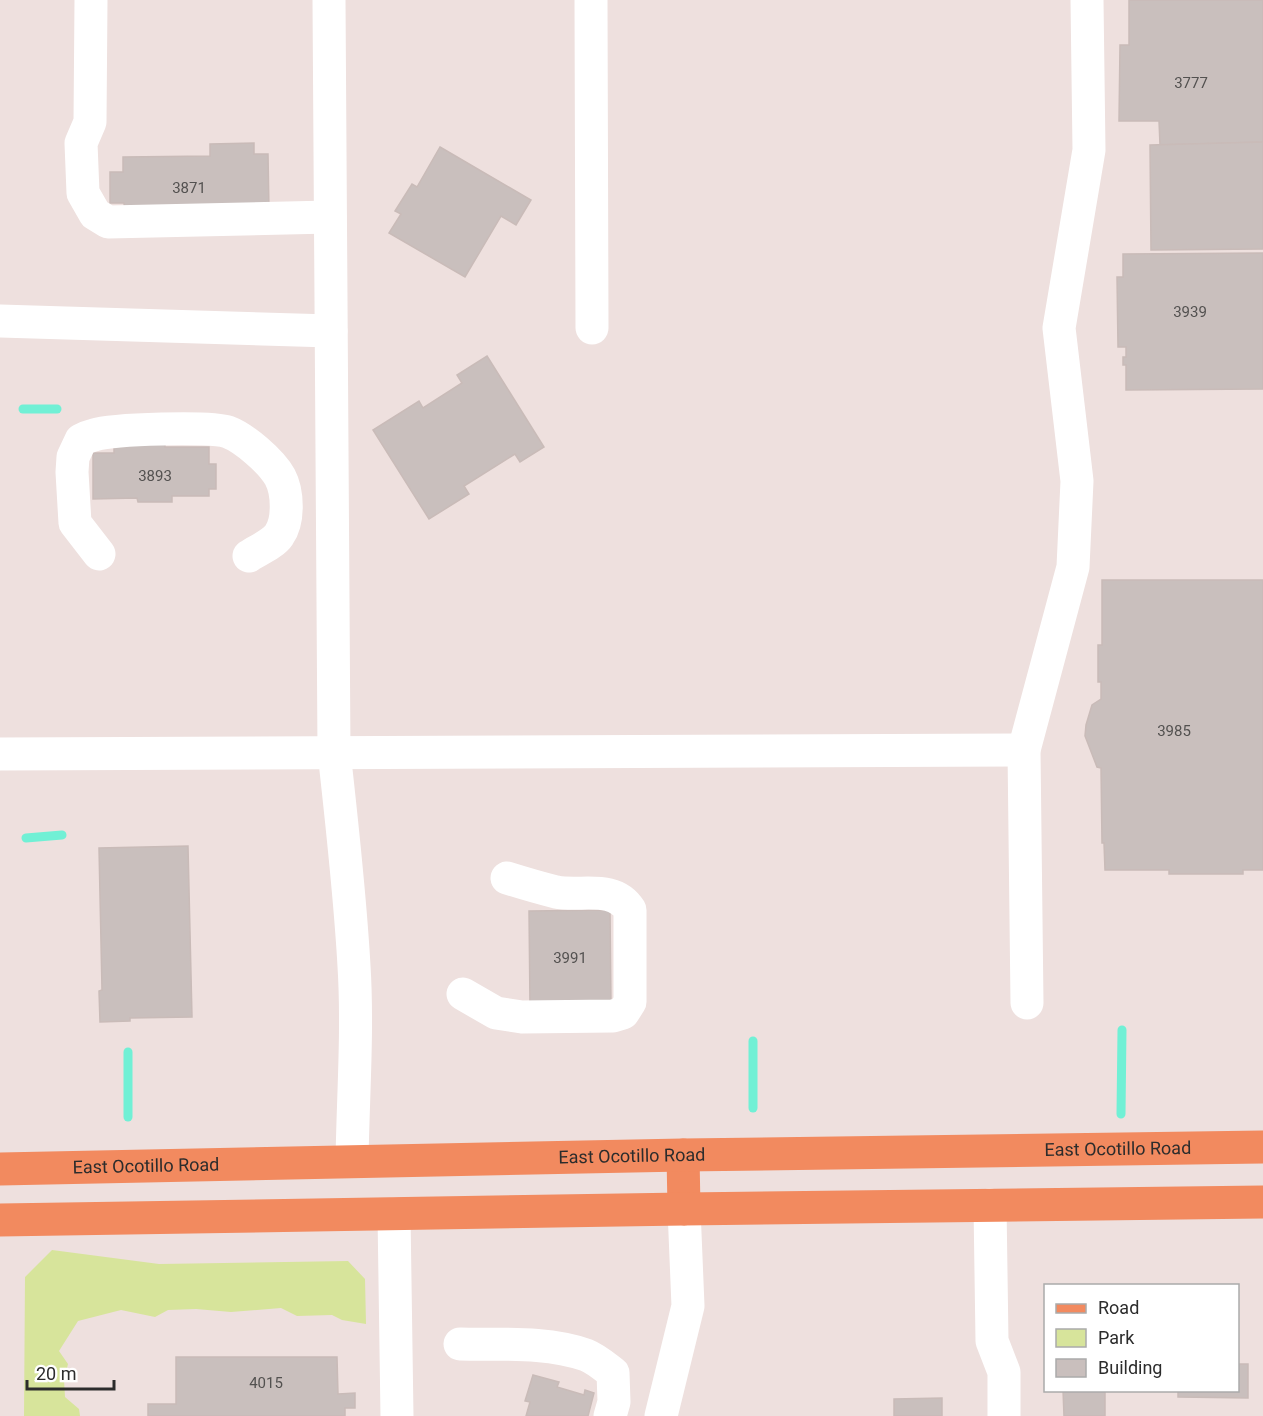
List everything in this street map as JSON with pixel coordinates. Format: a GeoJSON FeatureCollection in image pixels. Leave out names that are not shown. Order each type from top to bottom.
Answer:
{"type":"FeatureCollection","features":[{"type":"Feature","properties":{"kind":"main road","name":"East Ocotillo Road"},"geometry":{"type":"LineString","coordinates":[[0,1169],[683,1155],[1263,1147]]}},
{"type":"Feature","properties":{"kind":"main road"},"geometry":{"type":"LineString","coordinates":[[683,1155],[684,1209]]}},
{"type":"Feature","properties":{"kind":"main road"},"geometry":{"type":"LineString","coordinates":[[0,1220],[1263,1202]]}},
{"type":"Feature","properties":{"kind":"lane"},"geometry":{"type":"LineString","coordinates":[[91,0],[90,122],[81,143],[83,193],[95,214],[108,222],[330,217]]}},
{"type":"Feature","properties":{"kind":"lane"},"geometry":{"type":"LineString","coordinates":[[329,0],[334,752],[344,835],[354,966],[352,1161]]}},
{"type":"Feature","properties":{"kind":"lane"},"geometry":{"type":"LineString","coordinates":[[591,0],[592,328]]}},
{"type":"Feature","properties":{"kind":"lane"},"geometry":{"type":"LineString","coordinates":[[1027,1003],[1024,750],[1073,567],[1077,481],[1059,328],[1089,150],[1087,0]]}},
{"type":"Feature","properties":{"kind":"lane"},"geometry":{"type":"LineString","coordinates":[[0,321],[331,331]]}},
{"type":"Feature","properties":{"kind":"lane"},"geometry":{"type":"LineString","coordinates":[[99,555],[75,523],[73,457],[81,440],[111,432],[210,429],[227,432],[243,440],[258,452],[280,477],[285,510],[283,528],[277,538],[249,556]]}},
{"type":"Feature","properties":{"kind":"lane"},"geometry":{"type":"LineString","coordinates":[[0,754],[1024,750]]}},
{"type":"Feature","properties":{"kind":"lane"},"geometry":{"type":"LineString","coordinates":[[463,994],[496,1013],[522,1017],[613,1016],[623,1013],[630,1002],[630,910],[625,902],[609,894],[559,892],[507,878]]}},
{"type":"Feature","properties":{"kind":"lane"},"geometry":{"type":"LineString","coordinates":[[990,1205],[992,1341],[1004,1372],[1004,1416]]}},
{"type":"Feature","properties":{"kind":"lane"},"geometry":{"type":"LineString","coordinates":[[661,1416],[688,1306],[684,1209]]}},
{"type":"Feature","properties":{"kind":"lane"},"geometry":{"type":"LineString","coordinates":[[394,1214],[397,1416]]}},
{"type":"Feature","properties":{"kind":"lane"},"geometry":{"type":"LineString","coordinates":[[460,1344],[547,1346],[585,1355],[613,1373],[614,1402],[610,1416]]}},
{"type":"Feature","properties":{"kind":"green space"},"geometry":{"type":"Polygon","coordinates":[[[52,1250],[159,1264],[348,1261],[365,1279],[366,1324],[342,1320],[332,1315],[297,1316],[281,1308],[231,1312],[196,1309],[168,1310],[155,1317],[121,1310],[78,1321],[59,1351],[68,1364],[64,1380],[65,1397],[79,1409],[80,1416],[24,1416],[25,1277],[52,1250]]]}},
{"type":"Feature","properties":{"kind":"building"},"geometry":{"type":"Polygon","coordinates":[[[1129,0],[1263,0],[1263,142],[1160,145],[1159,121],[1119,121],[1120,45],[1129,45],[1129,0]]]}},
{"type":"Feature","properties":{"kind":"building"},"geometry":{"type":"Polygon","coordinates":[[[1263,142],[1263,249],[1151,250],[1150,145],[1263,142]]]}},
{"type":"Feature","properties":{"kind":"building"},"geometry":{"type":"Polygon","coordinates":[[[254,143],[254,154],[268,154],[269,210],[125,213],[124,203],[110,203],[110,172],[123,172],[123,157],[210,156],[210,144],[254,143]]]}},
{"type":"Feature","properties":{"kind":"building"},"geometry":{"type":"Polygon","coordinates":[[[440,147],[531,200],[516,225],[501,216],[465,277],[389,233],[401,214],[395,211],[412,184],[417,187],[440,147]]]}},
{"type":"Feature","properties":{"kind":"building"},"geometry":{"type":"Polygon","coordinates":[[[1263,253],[1263,389],[1126,390],[1126,365],[1123,365],[1123,357],[1126,357],[1126,347],[1118,347],[1117,277],[1123,277],[1123,254],[1263,253]]]}},
{"type":"Feature","properties":{"kind":"building"},"geometry":{"type":"Polygon","coordinates":[[[487,356],[544,447],[520,462],[515,454],[464,486],[469,494],[429,519],[373,430],[419,401],[423,408],[462,383],[457,375],[487,356]]]}},
{"type":"Feature","properties":{"kind":"building"},"geometry":{"type":"Polygon","coordinates":[[[165,439],[165,447],[209,447],[209,464],[216,464],[216,489],[209,489],[209,496],[172,496],[172,502],[138,502],[137,498],[93,499],[93,453],[114,453],[114,446],[165,439]]]}},
{"type":"Feature","properties":{"kind":"building"},"geometry":{"type":"Polygon","coordinates":[[[1102,580],[1263,580],[1263,870],[1243,870],[1243,874],[1169,874],[1169,870],[1105,870],[1104,843],[1102,843],[1101,768],[1097,767],[1085,736],[1092,705],[1101,699],[1101,682],[1098,682],[1098,645],[1102,645],[1102,580]]]}},
{"type":"Feature","properties":{"kind":"building"},"geometry":{"type":"Polygon","coordinates":[[[188,846],[192,1017],[130,1018],[130,1021],[100,1022],[99,991],[102,990],[99,848],[188,846]]]}},
{"type":"Feature","properties":{"kind":"building"},"geometry":{"type":"Polygon","coordinates":[[[610,910],[611,1005],[530,1006],[529,911],[610,910]]]}},
{"type":"Feature","properties":{"kind":"building"},"geometry":{"type":"Polygon","coordinates":[[[176,1357],[337,1357],[338,1394],[355,1393],[355,1408],[345,1408],[345,1416],[148,1416],[148,1404],[176,1404],[176,1357]]]}},
{"type":"Feature","properties":{"kind":"building"},"geometry":{"type":"Polygon","coordinates":[[[1239,1364],[1248,1364],[1248,1398],[1178,1397],[1178,1392],[1239,1392],[1239,1364]]]}},
{"type":"Feature","properties":{"kind":"building"},"geometry":{"type":"Polygon","coordinates":[[[533,1375],[559,1382],[557,1387],[584,1395],[585,1390],[594,1393],[588,1416],[526,1416],[530,1402],[525,1401],[533,1375]]]}},
{"type":"Feature","properties":{"kind":"building"},"geometry":{"type":"Polygon","coordinates":[[[1063,1392],[1105,1392],[1105,1416],[1064,1416],[1063,1392]]]}},
{"type":"Feature","properties":{"kind":"building"},"geometry":{"type":"Polygon","coordinates":[[[942,1398],[942,1416],[894,1416],[894,1399],[942,1398]]]}},
{"type":"Feature","properties":{"kind":"waterway"},"geometry":{"type":"LineString","coordinates":[[23,409],[57,409]]}},
{"type":"Feature","properties":{"kind":"waterway"},"geometry":{"type":"LineString","coordinates":[[26,838],[62,835]]}},
{"type":"Feature","properties":{"kind":"waterway"},"geometry":{"type":"LineString","coordinates":[[1121,1114],[1122,1030]]}},
{"type":"Feature","properties":{"kind":"waterway"},"geometry":{"type":"LineString","coordinates":[[753,1041],[753,1108]]}},
{"type":"Feature","properties":{"kind":"waterway"},"geometry":{"type":"LineString","coordinates":[[128,1052],[128,1117]]}}]}
